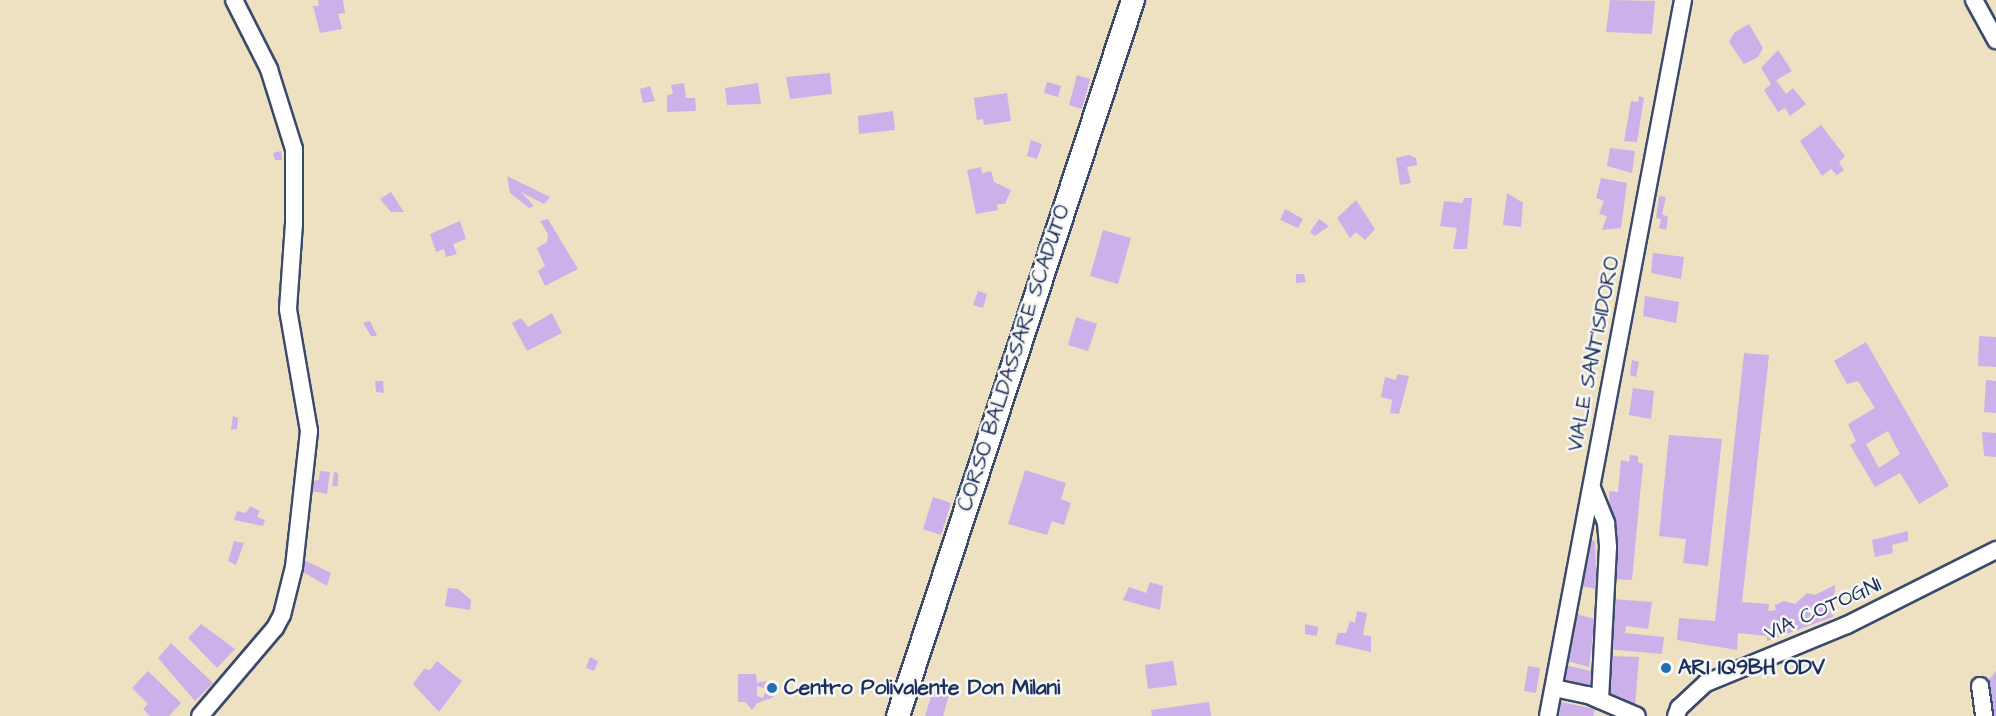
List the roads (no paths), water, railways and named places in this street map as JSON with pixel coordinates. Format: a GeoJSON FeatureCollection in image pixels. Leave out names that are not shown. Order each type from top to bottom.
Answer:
{"type":"FeatureCollection","features":[{"type":"Feature","properties":{"kind":"street"},"geometry":{"type":"LineString","coordinates":[[200,716],[275,628],[282,615],[294,567],[309,431],[288,309],[294,224],[294,149],[269,69],[234,0]]}},
{"type":"Feature","properties":{"kind":"street","name":"CORSO BALDASSARE SCADUTO"},"geometry":{"type":"LineString","coordinates":[[898,716],[1133,0]]}},
{"type":"Feature","properties":{"kind":"street","name":"VIALE SANT'ISIDORO"},"geometry":{"type":"LineString","coordinates":[[1548,716],[1683,0]]}},
{"type":"Feature","properties":{"kind":"street"},"geometry":{"type":"LineString","coordinates":[[1974,0],[1996,40]]}},
{"type":"Feature","properties":{"kind":"street"},"geometry":{"type":"LineString","coordinates":[[1592,488],[1606,523],[1608,547],[1600,700]]}},
{"type":"Feature","properties":{"kind":"street","name":"VIA COTOGNI"},"geometry":{"type":"LineString","coordinates":[[1676,716],[1680,708],[1706,683],[1847,625],[1996,550]]}},
{"type":"Feature","properties":{"kind":"street"},"geometry":{"type":"LineString","coordinates":[[1980,686],[1984,716]]}},
{"type":"Feature","properties":{"kind":"street"},"geometry":{"type":"LineString","coordinates":[[1554,688],[1600,700],[1637,716]]}},
{"type":"Feature","properties":{"kind":"place","name":"ARI IQ9BH ODV"},"geometry":{"type":"Point","coordinates":[1666,668]}},
{"type":"Feature","properties":{"kind":"place","name":"Centro Polivalente Don Milani"},"geometry":{"type":"Point","coordinates":[772,688]}}]}
